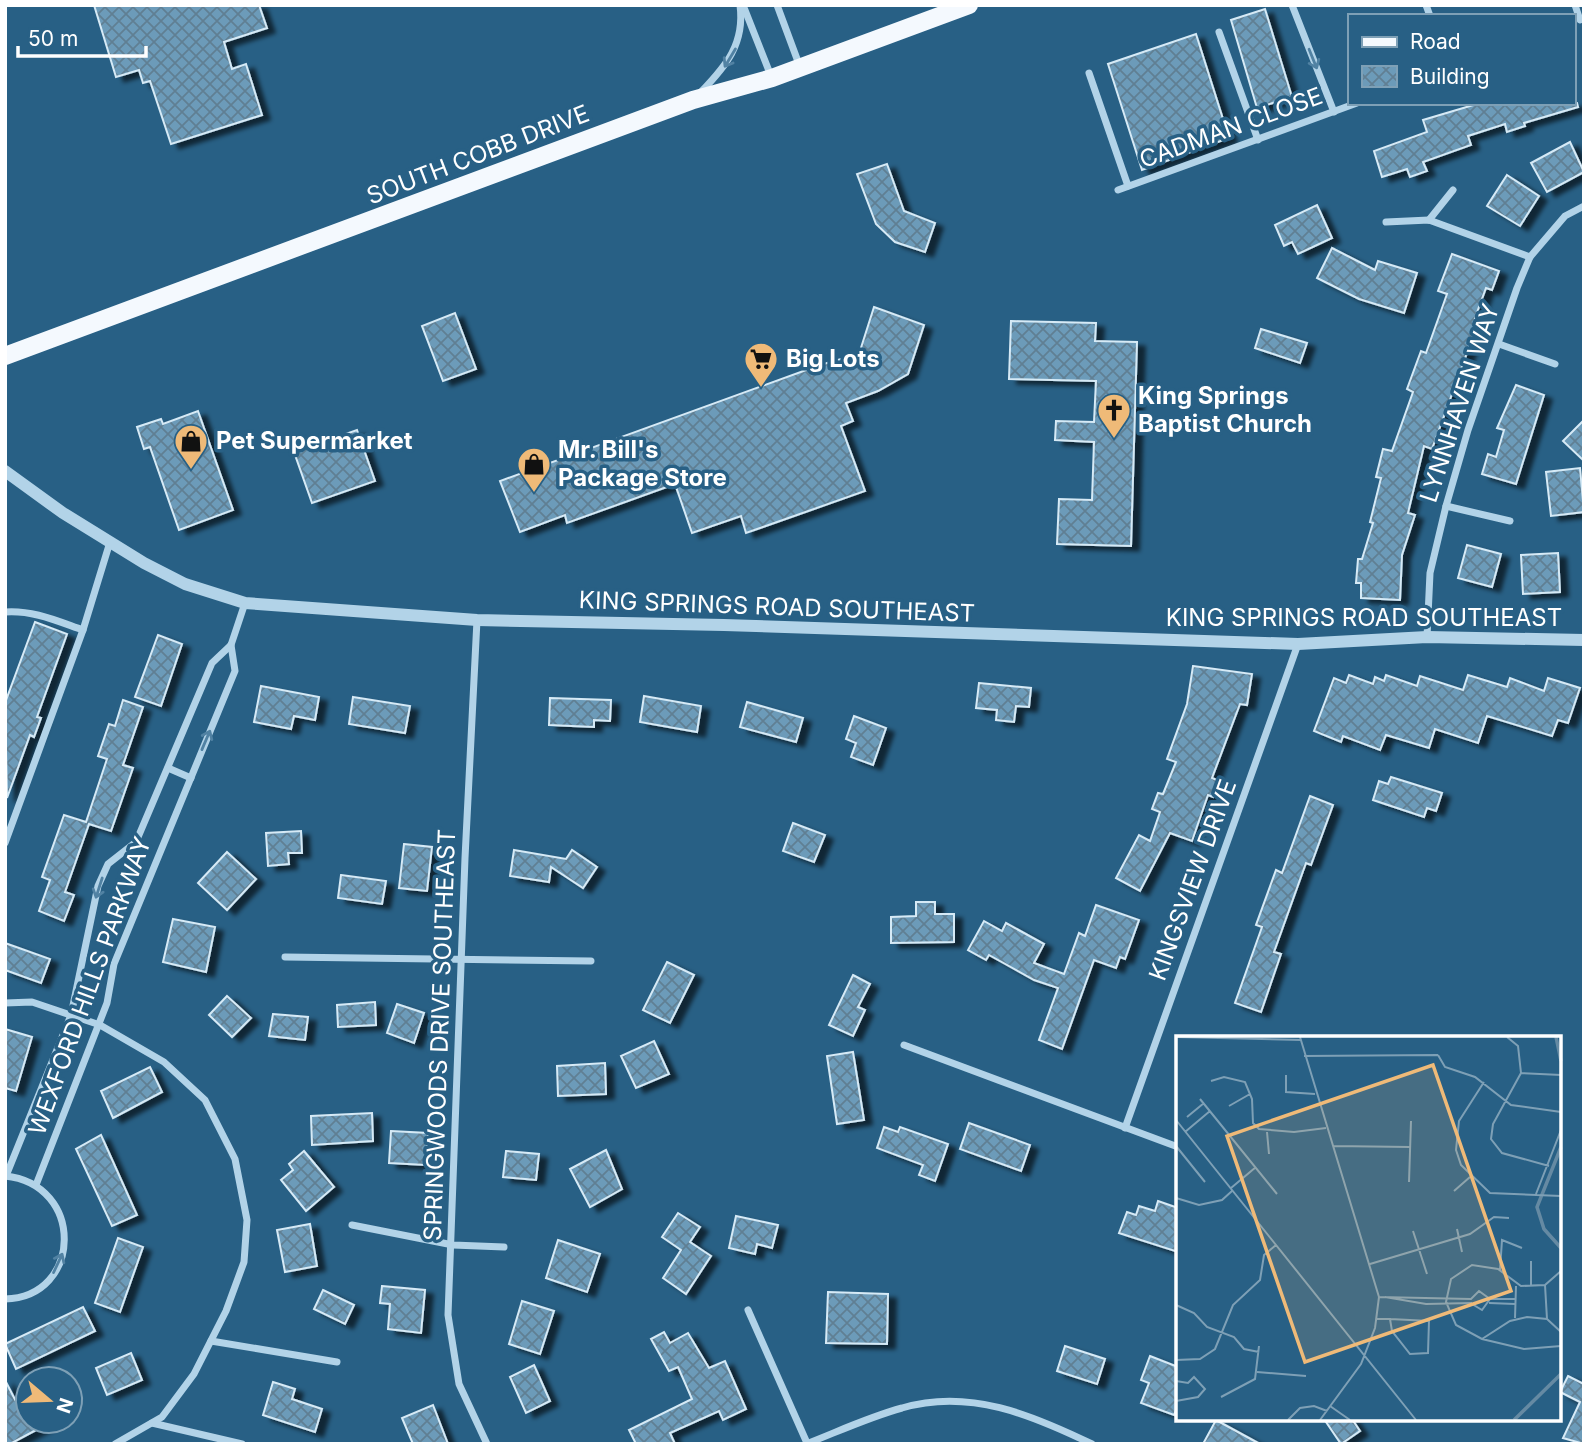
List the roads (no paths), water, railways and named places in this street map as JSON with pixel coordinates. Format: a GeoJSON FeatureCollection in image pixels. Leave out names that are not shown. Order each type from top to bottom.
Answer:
{"type":"FeatureCollection","features":[{"type":"Feature","properties":{"kind":"main road","name":"SOUTH COBB DRIVE"},"geometry":{"type":"LineString","coordinates":[[5,356],[693,100],[772,78],[969,5]]}},
{"type":"Feature","properties":{"kind":"street"},"geometry":{"type":"LineString","coordinates":[[742,5],[772,78]]}},
{"type":"Feature","properties":{"kind":"street"},"geometry":{"type":"LineString","coordinates":[[693,100],[734,54],[742,20],[742,5]]}},
{"type":"Feature","properties":{"kind":"street"},"geometry":{"type":"LineString","coordinates":[[777,5],[800,68]]}},
{"type":"Feature","properties":{"kind":"street"},"geometry":{"type":"LineString","coordinates":[[1292,5],[1334,112]]}},
{"type":"Feature","properties":{"kind":"street"},"geometry":{"type":"LineString","coordinates":[[1574,5],[1579,20]]}},
{"type":"Feature","properties":{"kind":"street"},"geometry":{"type":"LineString","coordinates":[[1219,32],[1258,140]]}},
{"type":"Feature","properties":{"kind":"street"},"geometry":{"type":"LineString","coordinates":[[1089,73],[1128,186]]}},
{"type":"Feature","properties":{"kind":"street","name":"CADMAN CLOSE"},"geometry":{"type":"LineString","coordinates":[[1118,190],[1352,105]]}},
{"type":"Feature","properties":{"kind":"street"},"geometry":{"type":"LineString","coordinates":[[1429,220],[1453,190]]}},
{"type":"Feature","properties":{"kind":"street","name":"LYNNHAVEN WAY"},"geometry":{"type":"LineString","coordinates":[[1427,637],[1430,573],[1446,506],[1468,430],[1530,257],[1565,216],[1584,206]]}},
{"type":"Feature","properties":{"kind":"street"},"geometry":{"type":"LineString","coordinates":[[1386,222],[1429,220],[1530,257]]}},
{"type":"Feature","properties":{"kind":"street"},"geometry":{"type":"LineString","coordinates":[[1499,344],[1555,364]]}},
{"type":"Feature","properties":{"kind":"street","name":"KING SPRINGS ROAD SOUTHEAST"},"geometry":{"type":"LineString","coordinates":[[5,471],[110,542],[185,584],[245,603],[477,620],[724,625],[1298,644],[1427,637],[1584,640]]}},
{"type":"Feature","properties":{"kind":"street"},"geometry":{"type":"LineString","coordinates":[[1446,506],[1510,521]]}},
{"type":"Feature","properties":{"kind":"street"},"geometry":{"type":"LineString","coordinates":[[5,843],[83,630],[110,542]]}},
{"type":"Feature","properties":{"kind":"street","name":"WEXFORD HILLS PARKWAY"},"geometry":{"type":"LineString","coordinates":[[231,645],[212,663],[136,842],[108,864],[98,886],[71,1015],[6,1176],[36,1185],[100,1025],[114,964],[235,671],[231,645],[245,603]]}},
{"type":"Feature","properties":{"kind":"street"},"geometry":{"type":"LineString","coordinates":[[5,612],[20,611],[47,617],[83,630]]}},
{"type":"Feature","properties":{"kind":"street","name":"SPRINGWOODS DRIVE SOUTHEAST"},"geometry":{"type":"LineString","coordinates":[[477,620],[448,1315],[459,1384],[487,1444]]}},
{"type":"Feature","properties":{"kind":"street","name":"KINGSVIEW DRIVE"},"geometry":{"type":"LineString","coordinates":[[1125,1128],[1298,644]]}},
{"type":"Feature","properties":{"kind":"street"},"geometry":{"type":"LineString","coordinates":[[168,768],[191,778]]}},
{"type":"Feature","properties":{"kind":"street"},"geometry":{"type":"LineString","coordinates":[[285,957],[591,961]]}},
{"type":"Feature","properties":{"kind":"street"},"geometry":{"type":"LineString","coordinates":[[5,1003],[32,1003],[100,1025],[164,1062],[205,1100],[235,1159],[247,1220],[244,1262],[211,1341],[194,1374],[162,1416],[115,1444]]}},
{"type":"Feature","properties":{"kind":"street"},"geometry":{"type":"LineString","coordinates":[[904,1045],[1176,1146]]}},
{"type":"Feature","properties":{"kind":"street"},"geometry":{"type":"LineString","coordinates":[[5,1298],[17,1298],[39,1289],[56,1271],[65,1248],[64,1224],[54,1202],[36,1185]]}},
{"type":"Feature","properties":{"kind":"street"},"geometry":{"type":"LineString","coordinates":[[352,1225],[453,1245],[504,1247]]}},
{"type":"Feature","properties":{"kind":"street"},"geometry":{"type":"LineString","coordinates":[[748,1310],[807,1443],[903,1407],[952,1400],[1005,1407],[1092,1444]]}},
{"type":"Feature","properties":{"kind":"street"},"geometry":{"type":"LineString","coordinates":[[211,1341],[337,1362]]}},
{"type":"Feature","properties":{"kind":"street"},"geometry":{"type":"LineString","coordinates":[[152,1423],[242,1444]]}},
{"type":"Feature","properties":{"kind":"place","name":"Big Lots"},"geometry":{"type":"Point","coordinates":[761,389]}},
{"type":"Feature","properties":{"kind":"place","name":"King Springs Baptist Church"},"geometry":{"type":"Point","coordinates":[1114,440]}},
{"type":"Feature","properties":{"kind":"place","name":"Pet Supermarket"},"geometry":{"type":"Point","coordinates":[191,471]}},
{"type":"Feature","properties":{"kind":"place","name":"Mr. Bill's Package Store"},"geometry":{"type":"Point","coordinates":[534,494]}}]}
